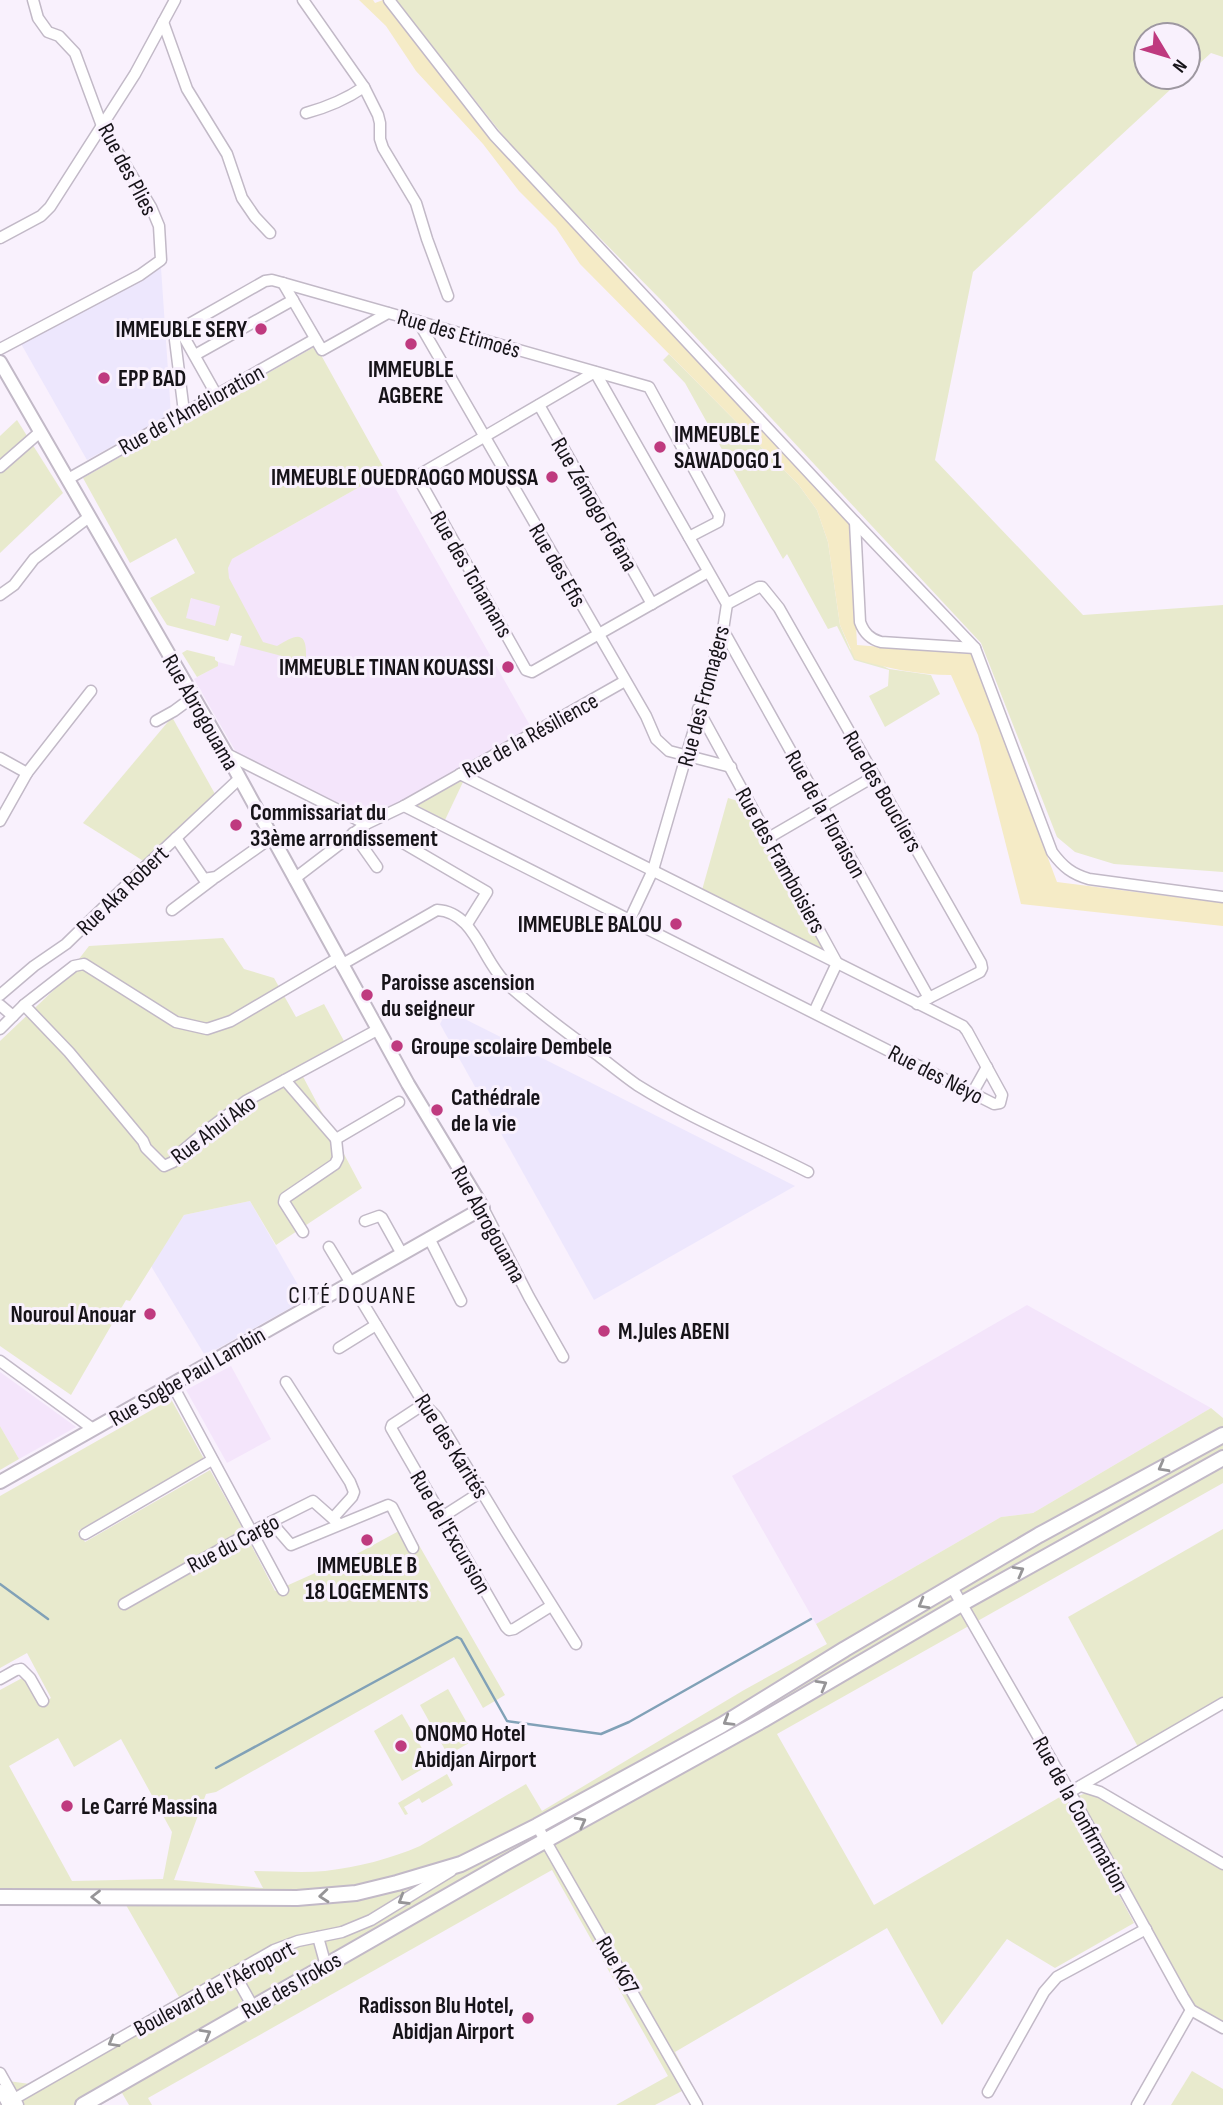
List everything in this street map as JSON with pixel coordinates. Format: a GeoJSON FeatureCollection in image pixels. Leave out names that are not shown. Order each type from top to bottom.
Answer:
{"type":"FeatureCollection","features":[{"type":"Feature","properties":{"kind":"main road"},"geometry":{"type":"LineString","coordinates":[[0,1897],[297,1898],[356,1893],[461,1864],[492,1850],[722,1725],[1060,1524],[1223,1435]]}},
{"type":"Feature","properties":{"kind":"main road","name":"Rue des Irokos"},"geometry":{"type":"LineString","coordinates":[[83,2105],[763,1720],[962,1603],[1223,1458]]}},
{"type":"Feature","properties":{"kind":"main road"},"geometry":{"type":"LineString","coordinates":[[1060,1524],[1069,1543]]}},
{"type":"Feature","properties":{"kind":"main road"},"geometry":{"type":"LineString","coordinates":[[492,1850],[500,1867]]}},
{"type":"Feature","properties":{"kind":"street","name":"Rue des Plies"},"geometry":{"type":"LineString","coordinates":[[0,349],[140,275],[161,260],[159,226],[152,207],[102,125],[75,53],[59,36],[48,32],[38,18],[33,0]]}},
{"type":"Feature","properties":{"kind":"street"},"geometry":{"type":"LineString","coordinates":[[0,238],[41,216],[55,199],[135,74],[175,0]]}},
{"type":"Feature","properties":{"kind":"street"},"geometry":{"type":"LineString","coordinates":[[303,0],[364,87],[378,115],[383,148],[416,203],[448,296]]}},
{"type":"Feature","properties":{"kind":"street"},"geometry":{"type":"LineString","coordinates":[[389,0],[494,135],[975,648],[1052,852],[1060,863],[1072,874],[1089,880],[1223,897]]}},
{"type":"Feature","properties":{"kind":"street"},"geometry":{"type":"LineString","coordinates":[[163,22],[187,89],[227,154],[242,198],[270,233]]}},
{"type":"Feature","properties":{"kind":"street"},"geometry":{"type":"LineString","coordinates":[[306,113],[329,107],[364,87]]}},
{"type":"Feature","properties":{"kind":"street","name":"Rue des Etimoés"},"geometry":{"type":"LineString","coordinates":[[180,330],[265,281],[283,283],[644,384],[652,391],[719,515],[718,522],[689,537]]}},
{"type":"Feature","properties":{"kind":"street"},"geometry":{"type":"LineString","coordinates":[[283,283],[322,351],[388,313]]}},
{"type":"Feature","properties":{"kind":"street"},"geometry":{"type":"LineString","coordinates":[[195,355],[293,300]]}},
{"type":"Feature","properties":{"kind":"street","name":"Rue des Efis"},"geometry":{"type":"LineString","coordinates":[[418,321],[646,716],[656,740],[669,751],[731,767]]}},
{"type":"Feature","properties":{"kind":"street"},"geometry":{"type":"LineString","coordinates":[[180,330],[216,394]]}},
{"type":"Feature","properties":{"kind":"street"},"geometry":{"type":"LineString","coordinates":[[180,330],[175,340],[184,412]]}},
{"type":"Feature","properties":{"kind":"street","name":"Rue de l'Amélioration"},"geometry":{"type":"LineString","coordinates":[[68,479],[315,339]]}},
{"type":"Feature","properties":{"kind":"street","name":"Rue Abrogouama"},"geometry":{"type":"LineString","coordinates":[[0,362],[225,752],[377,1030],[483,1209],[528,1297],[563,1357]]}},
{"type":"Feature","properties":{"kind":"street","name":"Rue des Tchamans"},"geometry":{"type":"LineString","coordinates":[[595,372],[417,476],[526,670],[532,672],[708,572]]}},
{"type":"Feature","properties":{"kind":"street","name":"Rue des Fromagers"},"geometry":{"type":"LineString","coordinates":[[595,372],[727,604],[723,630],[653,870],[630,919]]}},
{"type":"Feature","properties":{"kind":"street","name":"Rue Zémogo Fofana"},"geometry":{"type":"LineString","coordinates":[[539,405],[652,604]]}},
{"type":"Feature","properties":{"kind":"street"},"geometry":{"type":"LineString","coordinates":[[0,467],[40,432]]}},
{"type":"Feature","properties":{"kind":"street"},"geometry":{"type":"LineString","coordinates":[[0,595],[14,585],[34,559],[89,517]]}},
{"type":"Feature","properties":{"kind":"street"},"geometry":{"type":"LineString","coordinates":[[855,523],[860,622],[866,634],[881,642],[975,648]]}},
{"type":"Feature","properties":{"kind":"street","name":"Rue des Boucliers"},"geometry":{"type":"LineString","coordinates":[[727,604],[759,587],[766,590],[779,608],[981,963],[980,971],[917,1004]]}},
{"type":"Feature","properties":{"kind":"street","name":"Rue de la Floraison"},"geometry":{"type":"LineString","coordinates":[[723,630],[929,998]]}},
{"type":"Feature","properties":{"kind":"street","name":"Rue de la Résilience"},"geometry":{"type":"LineString","coordinates":[[294,879],[366,824],[404,806],[625,681]]}},
{"type":"Feature","properties":{"kind":"street"},"geometry":{"type":"LineString","coordinates":[[0,821],[27,773],[91,691]]}},
{"type":"Feature","properties":{"kind":"street"},"geometry":{"type":"LineString","coordinates":[[156,721],[193,697]]}},
{"type":"Feature","properties":{"kind":"street","name":"Rue des Framboisiers"},"geometry":{"type":"LineString","coordinates":[[698,709],[837,963]]}},
{"type":"Feature","properties":{"kind":"street"},"geometry":{"type":"LineString","coordinates":[[225,752],[366,824]]}},
{"type":"Feature","properties":{"kind":"street"},"geometry":{"type":"LineString","coordinates":[[0,758],[27,773]]}},
{"type":"Feature","properties":{"kind":"street","name":"Rue des Néyo"},"geometry":{"type":"LineString","coordinates":[[404,806],[994,1104],[1000,1103],[1002,1095],[963,1026],[460,774]]}},
{"type":"Feature","properties":{"kind":"street"},"geometry":{"type":"LineString","coordinates":[[770,837],[875,776]]}},
{"type":"Feature","properties":{"kind":"street","name":"Rue Aka Robert"},"geometry":{"type":"LineString","coordinates":[[0,995],[34,966],[66,944],[239,779]]}},
{"type":"Feature","properties":{"kind":"street"},"geometry":{"type":"LineString","coordinates":[[353,833],[377,867]]}},
{"type":"Feature","properties":{"kind":"street"},"geometry":{"type":"LineString","coordinates":[[176,838],[204,879],[216,877]]}},
{"type":"Feature","properties":{"kind":"street"},"geometry":{"type":"LineString","coordinates":[[172,910],[271,838]]}},
{"type":"Feature","properties":{"kind":"street"},"geometry":{"type":"LineString","coordinates":[[398,840],[487,892],[467,924]]}},
{"type":"Feature","properties":{"kind":"street"},"geometry":{"type":"LineString","coordinates":[[0,1029],[24,1005],[74,966],[84,964],[176,1022],[207,1029],[230,1021],[437,910],[447,911],[467,924],[496,971],[507,983],[560,1028],[635,1083],[663,1100],[808,1172]]}},
{"type":"Feature","properties":{"kind":"street"},"geometry":{"type":"LineString","coordinates":[[814,1012],[837,963]]}},
{"type":"Feature","properties":{"kind":"street"},"geometry":{"type":"LineString","coordinates":[[0,1005],[12,1016]]}},
{"type":"Feature","properties":{"kind":"street","name":"Rue Ahui Ako"},"geometry":{"type":"LineString","coordinates":[[24,1005],[69,1052],[144,1141],[146,1148],[164,1166],[173,1162],[206,1131],[246,1101],[377,1030]]}},
{"type":"Feature","properties":{"kind":"street"},"geometry":{"type":"LineString","coordinates":[[972,1092],[987,1067]]}},
{"type":"Feature","properties":{"kind":"street"},"geometry":{"type":"LineString","coordinates":[[285,1080],[336,1139],[338,1158],[335,1164],[285,1198],[287,1209],[303,1232]]}},
{"type":"Feature","properties":{"kind":"street"},"geometry":{"type":"LineString","coordinates":[[336,1139],[399,1102]]}},
{"type":"Feature","properties":{"kind":"street","name":"Rue Sogbe Paul Lambin"},"geometry":{"type":"LineString","coordinates":[[0,1482],[483,1209]]}},
{"type":"Feature","properties":{"kind":"street"},"geometry":{"type":"LineString","coordinates":[[365,1221],[379,1216],[382,1218],[402,1254]]}},
{"type":"Feature","properties":{"kind":"street"},"geometry":{"type":"LineString","coordinates":[[429,1238],[461,1301]]}},
{"type":"Feature","properties":{"kind":"street","name":"Rue des Karités"},"geometry":{"type":"LineString","coordinates":[[328,1247],[576,1644]]}},
{"type":"Feature","properties":{"kind":"street"},"geometry":{"type":"LineString","coordinates":[[339,1348],[376,1325]]}},
{"type":"Feature","properties":{"kind":"street"},"geometry":{"type":"LineString","coordinates":[[0,1361],[93,1429]]}},
{"type":"Feature","properties":{"kind":"street"},"geometry":{"type":"LineString","coordinates":[[286,1382],[354,1492],[336,1521]]}},
{"type":"Feature","properties":{"kind":"street"},"geometry":{"type":"LineString","coordinates":[[173,1384],[283,1590]]}},
{"type":"Feature","properties":{"kind":"street","name":"Rue de l'Excursion"},"geometry":{"type":"LineString","coordinates":[[425,1404],[391,1428],[506,1627],[509,1630],[514,1629],[551,1606]]}},
{"type":"Feature","properties":{"kind":"street"},"geometry":{"type":"LineString","coordinates":[[85,1534],[212,1460]]}},
{"type":"Feature","properties":{"kind":"street"},"geometry":{"type":"LineString","coordinates":[[442,1517],[481,1492]]}},
{"type":"Feature","properties":{"kind":"street","name":"Rue du Cargo"},"geometry":{"type":"LineString","coordinates":[[124,1604],[251,1532],[313,1501],[336,1521]]}},
{"type":"Feature","properties":{"kind":"street"},"geometry":{"type":"LineString","coordinates":[[271,1522],[290,1545],[336,1521],[388,1505],[392,1507],[413,1548]]}},
{"type":"Feature","properties":{"kind":"street","name":"Rue de la Confirmation"},"geometry":{"type":"LineString","coordinates":[[952,1587],[1191,2010]]}},
{"type":"Feature","properties":{"kind":"street"},"geometry":{"type":"LineString","coordinates":[[0,1679],[21,1669],[30,1678],[43,1701]]}},
{"type":"Feature","properties":{"kind":"street"},"geometry":{"type":"LineString","coordinates":[[1070,1792],[1223,1703]]}},
{"type":"Feature","properties":{"kind":"street"},"geometry":{"type":"LineString","coordinates":[[1081,1786],[1100,1792],[1223,1864]]}},
{"type":"Feature","properties":{"kind":"street","name":"Rue K67"},"geometry":{"type":"LineString","coordinates":[[537,1826],[697,2105]]}},
{"type":"Feature","properties":{"kind":"street","name":"Boulevard de l'Aéroport"},"geometry":{"type":"LineString","coordinates":[[12,2103],[274,1950],[298,1941],[342,1932],[371,1920],[461,1864]]}},
{"type":"Feature","properties":{"kind":"street"},"geometry":{"type":"LineString","coordinates":[[988,2092],[1044,1992],[1057,1977],[1146,1929]]}},
{"type":"Feature","properties":{"kind":"street"},"geometry":{"type":"LineString","coordinates":[[318,1937],[326,1966]]}},
{"type":"Feature","properties":{"kind":"street"},"geometry":{"type":"LineString","coordinates":[[234,1973],[253,2007]]}},
{"type":"Feature","properties":{"kind":"street"},"geometry":{"type":"LineString","coordinates":[[1137,2105],[1191,2010],[1223,2028]]}},
{"type":"Feature","properties":{"kind":"street"},"geometry":{"type":"LineString","coordinates":[[0,2073],[12,2103]]}},
{"type":"Feature","properties":{"kind":"street"},"geometry":{"type":"LineString","coordinates":[[0,2090],[12,2103]]}},
{"type":"Feature","properties":{"kind":"shaded area","name":"EPP BAD"},"geometry":{"type":"Polygon","coordinates":[[[161,268],[171,414],[87,460],[20,342],[161,268]]]}},
{"type":"Feature","properties":{"kind":"shaded area"},"geometry":{"type":"Polygon","coordinates":[[[386,472],[532,729],[368,819],[236,752],[194,679],[217,666],[218,662],[234,666],[242,636],[185,618],[198,578],[386,472]]]}},
{"type":"Feature","properties":{"kind":"shaded area"},"geometry":{"type":"Polygon","coordinates":[[[447,1010],[795,1186],[594,1300],[440,1024],[447,1010]]]}},
{"type":"Feature","properties":{"kind":"shaded area"},"geometry":{"type":"Polygon","coordinates":[[[250,1201],[306,1299],[204,1354],[151,1266],[184,1215],[250,1201]]]}},
{"type":"Feature","properties":{"kind":"shaded area"},"geometry":{"type":"Polygon","coordinates":[[[1027,1305],[1211,1408],[1033,1513],[1001,1517],[816,1624],[732,1476],[1027,1305]]]}},
{"type":"Feature","properties":{"kind":"shaded area"},"geometry":{"type":"Polygon","coordinates":[[[231,1366],[271,1439],[227,1463],[186,1390],[231,1366]]]}},
{"type":"Feature","properties":{"kind":"shaded area"},"geometry":{"type":"Polygon","coordinates":[[[0,1372],[76,1427],[19,1459],[0,1426],[0,1372]]]}},
{"type":"Feature","properties":{"kind":"green space"},"geometry":{"type":"Polygon","coordinates":[[[396,0],[1223,0],[1223,57],[1211,53],[1202,61],[1202,21],[1132,21],[1132,91],[1169,91],[973,272],[935,460],[1083,615],[1223,605],[1223,872],[1114,864],[1075,852],[1057,837],[981,643],[663,302],[520,157],[396,0]]]}},
{"type":"Feature","properties":{"kind":"green space"},"geometry":{"type":"Polygon","coordinates":[[[316,346],[386,472],[232,559],[228,568],[229,578],[263,642],[277,646],[294,637],[302,638],[306,657],[301,661],[240,645],[242,636],[231,633],[228,641],[167,625],[150,598],[195,573],[176,538],[130,563],[83,478],[316,346]],[[191,598],[186,618],[215,626],[220,606],[191,598]]]}},
{"type":"Feature","properties":{"kind":"green space"},"geometry":{"type":"Polygon","coordinates":[[[669,354],[798,484],[817,510],[828,542],[840,625],[850,649],[889,669],[931,675],[940,694],[885,727],[869,696],[888,686],[889,670],[854,660],[837,626],[828,629],[787,554],[783,559],[685,383],[663,360],[669,354]]]}},
{"type":"Feature","properties":{"kind":"green space"},"geometry":{"type":"Polygon","coordinates":[[[17,420],[63,493],[0,553],[0,436],[17,420]]]}},
{"type":"Feature","properties":{"kind":"green space"},"geometry":{"type":"Polygon","coordinates":[[[187,650],[215,657],[218,666],[197,677],[182,653],[187,650]]]}},
{"type":"Feature","properties":{"kind":"green space"},"geometry":{"type":"Polygon","coordinates":[[[172,717],[215,794],[145,862],[83,823],[172,717]]]}},
{"type":"Feature","properties":{"kind":"green space"},"geometry":{"type":"Polygon","coordinates":[[[458,780],[463,782],[445,820],[416,805],[458,780]]]}},
{"type":"Feature","properties":{"kind":"green space"},"geometry":{"type":"Polygon","coordinates":[[[728,798],[745,803],[831,956],[702,890],[728,798]]]}},
{"type":"Feature","properties":{"kind":"green space"},"geometry":{"type":"Polygon","coordinates":[[[223,938],[244,969],[274,978],[296,1017],[324,1004],[344,1041],[300,1071],[362,1188],[276,1245],[250,1201],[184,1215],[130,1301],[126,1300],[71,1395],[0,1346],[0,1041],[58,986],[89,946],[223,938]]]}},
{"type":"Feature","properties":{"kind":"green space"},"geometry":{"type":"Polygon","coordinates":[[[171,1399],[204,1459],[78,1531],[85,1542],[210,1470],[244,1531],[118,1602],[122,1610],[248,1539],[275,1591],[353,1556],[408,1526],[505,1695],[483,1708],[454,1657],[216,1792],[206,1794],[174,1880],[263,1888],[254,1871],[325,1871],[385,1859],[420,1846],[526,1784],[542,1811],[744,1690],[827,1644],[816,1624],[1001,1517],[1033,1513],[1211,1408],[1223,1418],[1223,1483],[777,1734],[874,1905],[1065,1794],[1134,1923],[1055,1968],[1007,1939],[942,2025],[887,1928],[675,2052],[703,2105],[690,2105],[682,2091],[655,2105],[616,2105],[668,2076],[552,1870],[148,2098],[152,2105],[129,2105],[122,2093],[100,2105],[0,2105],[0,2092],[8,2081],[30,2084],[179,1997],[126,1905],[0,1906],[0,1690],[24,1677],[40,1705],[51,1698],[27,1653],[0,1668],[0,1496],[171,1399]],[[58,1738],[9,1766],[72,1881],[163,1879],[172,1832],[121,1739],[74,1767],[58,1738]]]}},
{"type":"Feature","properties":{"kind":"green space"},"geometry":{"type":"Polygon","coordinates":[[[0,1426],[19,1459],[0,1470],[0,1426]]]}},
{"type":"Feature","properties":{"kind":"green space"},"geometry":{"type":"Polygon","coordinates":[[[1223,1529],[1223,1699],[1138,1747],[1068,1617],[1223,1529]]]}},
{"type":"Feature","properties":{"kind":"green space"},"geometry":{"type":"Polygon","coordinates":[[[448,1689],[476,1739],[448,1755],[420,1705],[448,1689]]]}},
{"type":"Feature","properties":{"kind":"green space"},"geometry":{"type":"Polygon","coordinates":[[[402,1714],[431,1764],[402,1781],[374,1731],[402,1714]]]}},
{"type":"Feature","properties":{"kind":"green space"},"geometry":{"type":"Polygon","coordinates":[[[447,1774],[453,1785],[422,1803],[419,1798],[404,1807],[408,1814],[405,1815],[398,1803],[447,1774]]]}},
{"type":"Feature","properties":{"kind":"green space"},"geometry":{"type":"Polygon","coordinates":[[[1089,1792],[1223,1867],[1223,2023],[1194,2007],[1187,1995],[1078,1796],[1089,1792]]]}},
{"type":"Feature","properties":{"kind":"green space"},"geometry":{"type":"Polygon","coordinates":[[[1192,2071],[1223,2089],[1223,2105],[1171,2105],[1192,2071]]]}},
{"type":"Feature","properties":{"kind":"sand"},"geometry":{"type":"Polygon","coordinates":[[[359,0],[373,0],[375,3],[383,0],[488,137],[851,524],[857,645],[971,654],[1057,882],[1223,903],[1223,926],[1021,904],[978,735],[951,675],[903,670],[855,659],[840,625],[828,542],[817,510],[798,484],[580,264],[556,228],[519,191],[483,144],[416,71],[386,26],[359,0]]]}},
{"type":"Feature","properties":{"kind":"waterway"},"geometry":{"type":"LineString","coordinates":[[0,1584],[48,1619]]}},
{"type":"Feature","properties":{"kind":"waterway"},"geometry":{"type":"LineString","coordinates":[[216,1768],[457,1637],[461,1639],[507,1721],[601,1734],[629,1722],[811,1619]]}},
{"type":"Feature","properties":{"kind":"place","name":"IMMEUBLE SERY"},"geometry":{"type":"Point","coordinates":[261,329]}},
{"type":"Feature","properties":{"kind":"place","name":"IMMEUBLE AGBERE"},"geometry":{"type":"Point","coordinates":[411,344]}},
{"type":"Feature","properties":{"kind":"place","name":"EPP BAD"},"geometry":{"type":"Point","coordinates":[104,378]}},
{"type":"Feature","properties":{"kind":"place","name":"IMMEUBLE SAWADOGO 1"},"geometry":{"type":"Point","coordinates":[660,447]}},
{"type":"Feature","properties":{"kind":"place","name":"IMMEUBLE OUEDRAOGO MOUSSA"},"geometry":{"type":"Point","coordinates":[552,477]}},
{"type":"Feature","properties":{"kind":"place","name":"IMMEUBLE TINAN KOUASSI"},"geometry":{"type":"Point","coordinates":[508,667]}},
{"type":"Feature","properties":{"kind":"place","name":"Commissariat du 33ème arrondissement"},"geometry":{"type":"Point","coordinates":[236,825]}},
{"type":"Feature","properties":{"kind":"place","name":"IMMEUBLE BALOU"},"geometry":{"type":"Point","coordinates":[676,924]}},
{"type":"Feature","properties":{"kind":"place","name":"Paroisse ascension du seigneur"},"geometry":{"type":"Point","coordinates":[367,995]}},
{"type":"Feature","properties":{"kind":"place","name":"Groupe scolaire Dembele"},"geometry":{"type":"Point","coordinates":[397,1046]}},
{"type":"Feature","properties":{"kind":"place","name":"Cathédrale de la vie"},"geometry":{"type":"Point","coordinates":[437,1110]}},
{"type":"Feature","properties":{"kind":"place","name":"Nouroul Anouar"},"geometry":{"type":"Point","coordinates":[150,1314]}},
{"type":"Feature","properties":{"kind":"place","name":"M.Jules ABENI"},"geometry":{"type":"Point","coordinates":[604,1331]}},
{"type":"Feature","properties":{"kind":"place","name":"IMMEUBLE B 18 LOGEMENTS"},"geometry":{"type":"Point","coordinates":[367,1540]}},
{"type":"Feature","properties":{"kind":"place","name":"ONOMO Hotel Abidjan Airport"},"geometry":{"type":"Point","coordinates":[401,1746]}},
{"type":"Feature","properties":{"kind":"place","name":"Le Carré Massina"},"geometry":{"type":"Point","coordinates":[67,1806]}},
{"type":"Feature","properties":{"kind":"place","name":"Radisson Blu Hotel, Abidjan Airport"},"geometry":{"type":"Point","coordinates":[528,2018]}},
{"type":"Feature","properties":{"kind":"district","name":"CITÉ DOUANE"},"geometry":{"type":"Point","coordinates":[353,1295]}}]}
